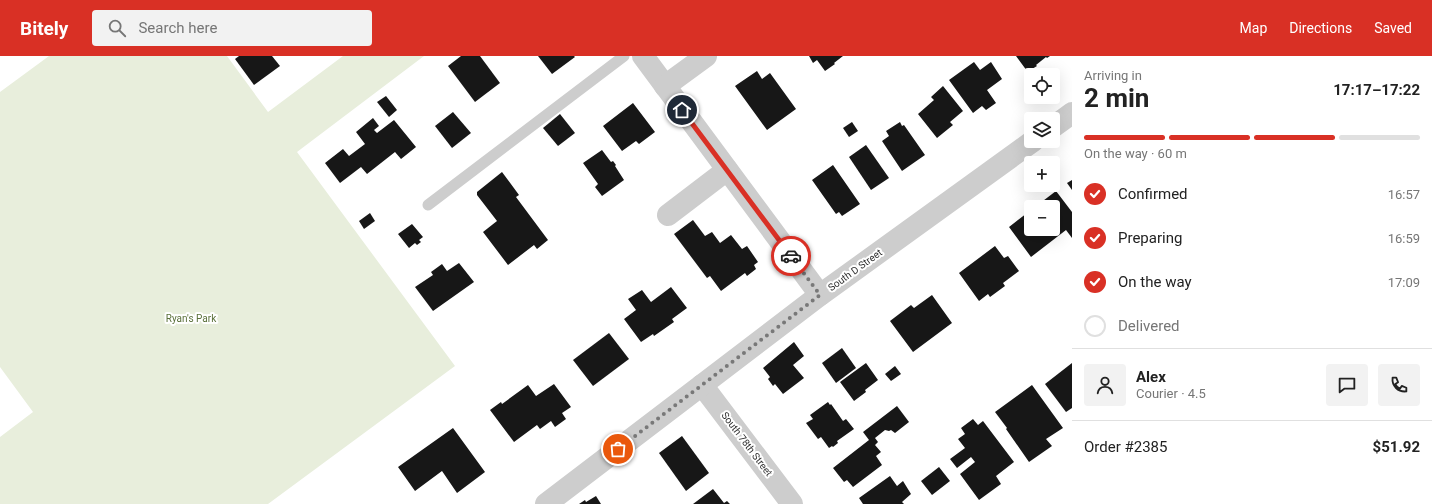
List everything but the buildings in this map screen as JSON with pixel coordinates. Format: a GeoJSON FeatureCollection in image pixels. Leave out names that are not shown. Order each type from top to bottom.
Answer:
{"type":"FeatureCollection","features":[{"type":"Feature","properties":{"kind":"street"},"geometry":{"type":"LineString","coordinates":[[643,56],[820,295]]}},
{"type":"Feature","properties":{"kind":"street"},"geometry":{"type":"LineString","coordinates":[[665,86],[706,56]]}},
{"type":"Feature","properties":{"kind":"street"},"geometry":{"type":"LineString","coordinates":[[1060,122],[1072,113]]}},
{"type":"Feature","properties":{"kind":"street","name":"South D Street"},"geometry":{"type":"LineString","coordinates":[[546,504],[820,295],[1024,148]]}},
{"type":"Feature","properties":{"kind":"street"},"geometry":{"type":"LineString","coordinates":[[668,214],[727,170]]}},
{"type":"Feature","properties":{"kind":"street","name":"South 78th Street"},"geometry":{"type":"LineString","coordinates":[[702,385],[792,504]]}},
{"type":"Feature","properties":{"kind":"lane"},"geometry":{"type":"LineString","coordinates":[[428,204],[624,56]]}},
{"type":"Feature","properties":{"kind":"green space","name":"Ryan's Park"},"geometry":{"type":"Polygon","coordinates":[[[49,56],[227,56],[268,112],[343,56],[424,56],[297,152],[455,366],[268,504],[0,504],[0,437],[33,412],[0,367],[0,92],[49,56]]]}},
{"type":"Feature","properties":{"kind":"way so far"},"geometry":{"type":"LineString","coordinates":[[618,449],[820,295],[791,256]]}},
{"type":"Feature","properties":{"kind":"route"},"geometry":{"type":"LineString","coordinates":[[682,110],[791,256]]}}]}
